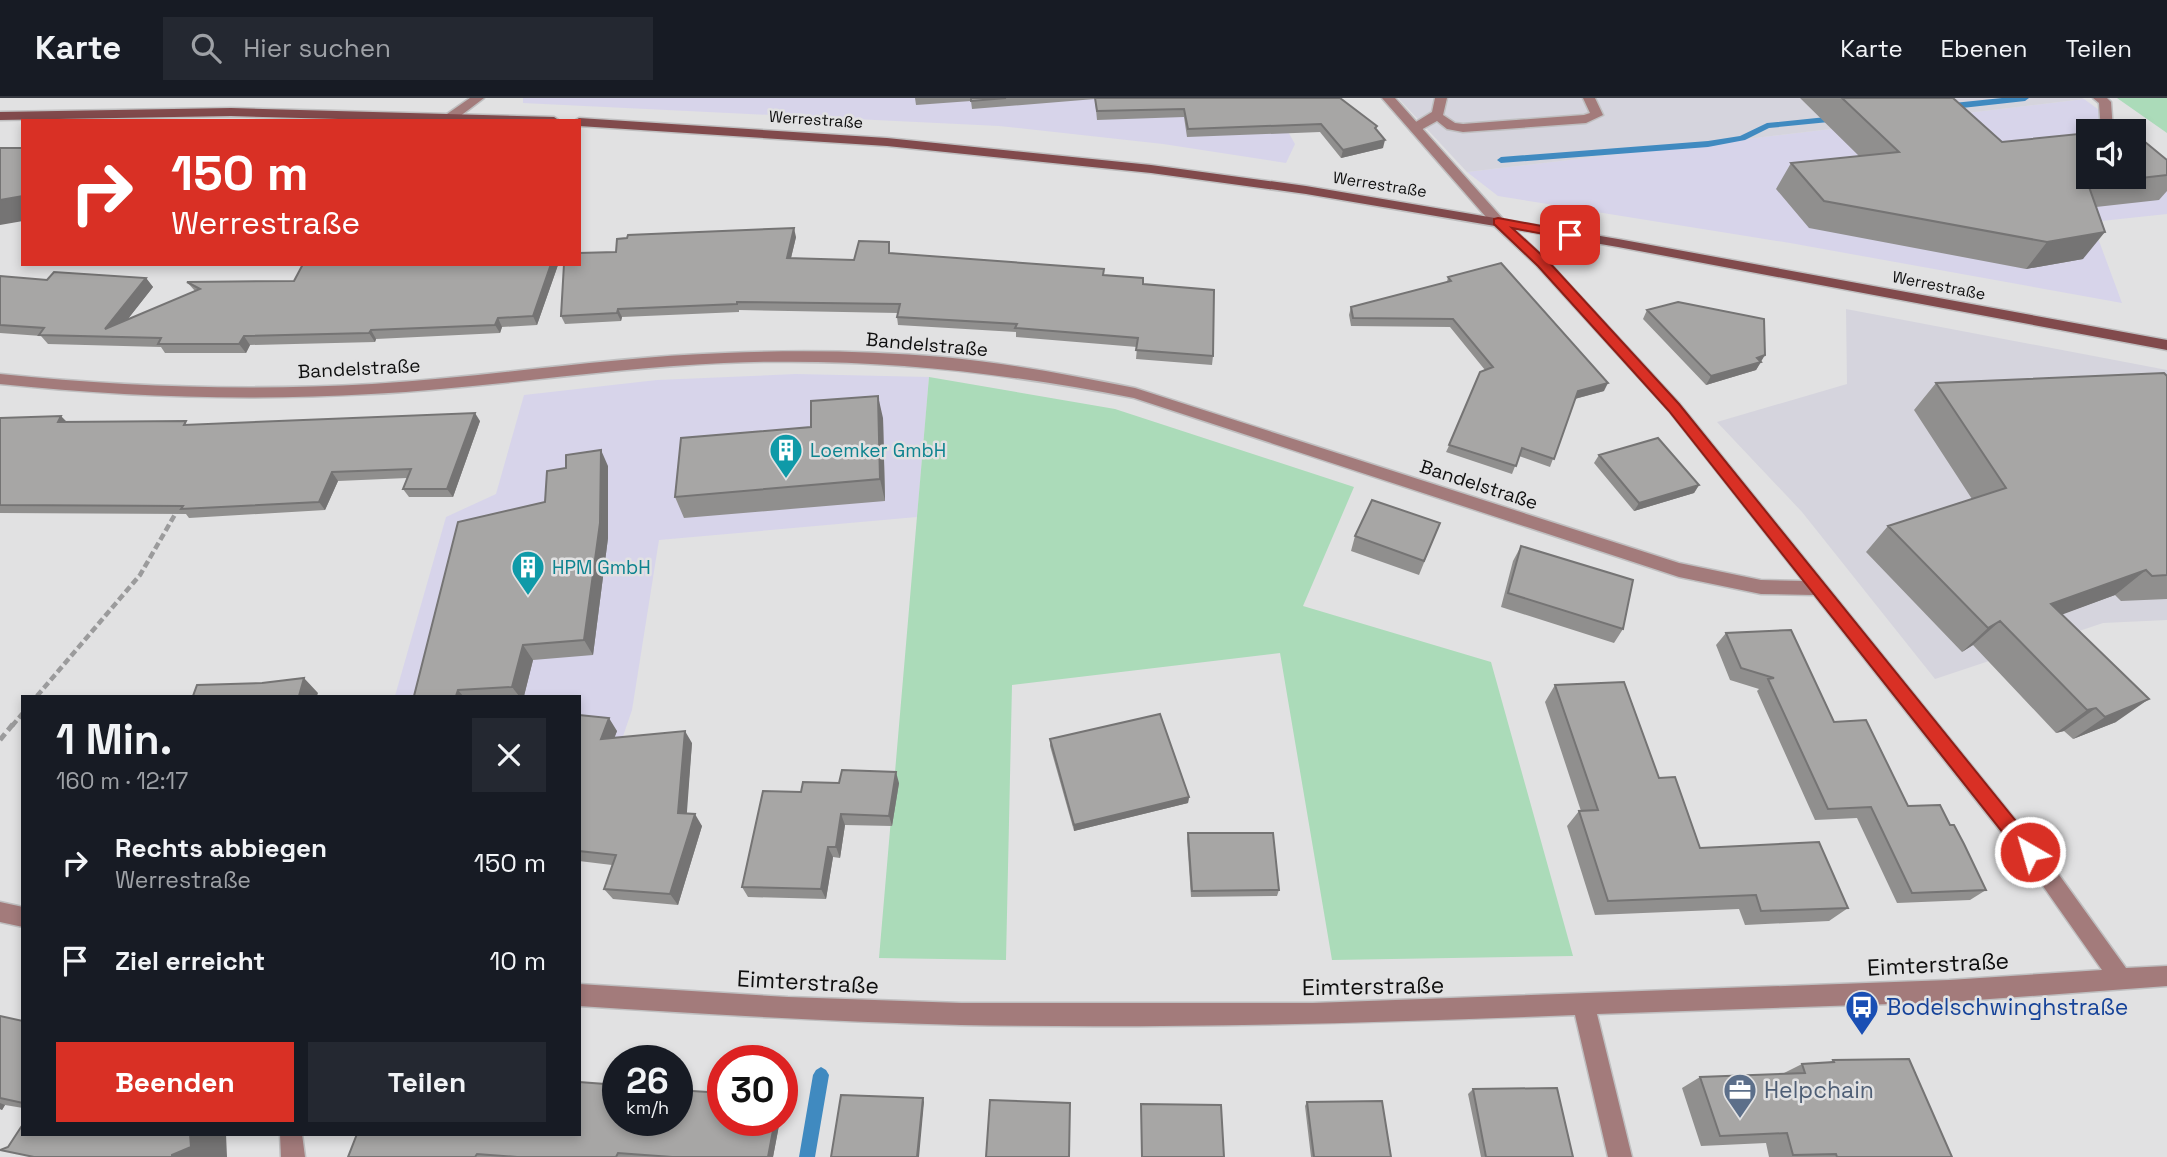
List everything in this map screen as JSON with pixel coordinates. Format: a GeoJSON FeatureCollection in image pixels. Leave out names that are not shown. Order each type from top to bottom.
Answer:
{"type":"FeatureCollection","features":[{"type":"Feature","properties":{"kind":"main road"},"geometry":{"type":"LineString","coordinates":[[0,116],[231,112],[502,119]]}},
{"type":"Feature","properties":{"kind":"main road","name":"Werrestraße"},"geometry":{"type":"LineString","coordinates":[[581,122],[874,141],[1025,155],[1306,190],[1498,222],[2167,345]]}},
{"type":"Feature","properties":{"kind":"street"},"geometry":{"type":"LineString","coordinates":[[451,117],[478,98]]}},
{"type":"Feature","properties":{"kind":"street"},"geometry":{"type":"LineString","coordinates":[[1388,98],[1498,222],[1542,263],[1674,407],[2045,872],[2122,980]]}},
{"type":"Feature","properties":{"kind":"street"},"geometry":{"type":"LineString","coordinates":[[1415,128],[1437,116],[1442,108],[1441,98]]}},
{"type":"Feature","properties":{"kind":"street"},"geometry":{"type":"LineString","coordinates":[[1437,116],[1451,126],[1463,128],[1586,119],[1597,115],[1589,98]]}},
{"type":"Feature","properties":{"kind":"street"},"geometry":{"type":"LineString","coordinates":[[2099,98],[2105,102],[2107,119]]}},
{"type":"Feature","properties":{"kind":"street","name":"Bandelstraße"},"geometry":{"type":"LineString","coordinates":[[0,379],[94,389],[239,393],[386,388],[724,358],[843,357],[943,362],[1042,375],[1135,393],[1679,570],[1761,587],[1821,588]]}},
{"type":"Feature","properties":{"kind":"street"},"geometry":{"type":"LineString","coordinates":[[0,912],[21,917]]}},
{"type":"Feature","properties":{"kind":"street","name":"Eimterstraße"},"geometry":{"type":"LineString","coordinates":[[581,995],[788,1008],[961,1014],[1299,1014],[1949,991],[2167,976]]}},
{"type":"Feature","properties":{"kind":"street"},"geometry":{"type":"LineString","coordinates":[[1584,1006],[1620,1157]]}},
{"type":"Feature","properties":{"kind":"street"},"geometry":{"type":"LineString","coordinates":[[291,1136],[293,1157]]}},
{"type":"Feature","properties":{"kind":"path"},"geometry":{"type":"LineString","coordinates":[[38,695],[140,575],[179,508]]}},
{"type":"Feature","properties":{"kind":"path"},"geometry":{"type":"LineString","coordinates":[[0,740],[21,715]]}},
{"type":"Feature","properties":{"kind":"shaded area"},"geometry":{"type":"Polygon","coordinates":[[[523,98],[1269,98],[1295,144],[1286,163],[1163,144],[999,126],[523,103],[523,98]]]}},
{"type":"Feature","properties":{"kind":"shaded area"},"geometry":{"type":"Polygon","coordinates":[[[1398,98],[2082,98],[2084,99],[1467,172],[1398,98]]]}},
{"type":"Feature","properties":{"kind":"shaded area"},"geometry":{"type":"Polygon","coordinates":[[[2084,99],[2112,119],[2076,119],[2076,189],[2146,189],[2146,144],[2167,159],[2167,214],[2092,222],[2122,303],[1790,243],[1498,196],[1467,172],[2084,99]]]}},
{"type":"Feature","properties":{"kind":"shaded area"},"geometry":{"type":"Polygon","coordinates":[[[1846,309],[2167,370],[2167,620],[2103,623],[1935,679],[1802,512],[1717,422],[1847,384],[1846,309]]]}},
{"type":"Feature","properties":{"kind":"shaded area"},"geometry":{"type":"Polygon","coordinates":[[[796,374],[929,377],[917,517],[659,540],[632,710],[610,774],[581,772],[581,695],[395,695],[446,517],[496,494],[524,395],[657,380],[796,374]]]}},
{"type":"Feature","properties":{"kind":"green space"},"geometry":{"type":"Polygon","coordinates":[[[2117,98],[2167,98],[2167,133],[2117,98]]]}},
{"type":"Feature","properties":{"kind":"green space"},"geometry":{"type":"Polygon","coordinates":[[[929,377],[1115,409],[1354,487],[1303,606],[1491,662],[1573,956],[1332,960],[1280,653],[1012,685],[1006,960],[879,958],[929,377]]]}},
{"type":"Feature","properties":{"kind":"building"},"geometry":{"type":"Polygon","coordinates":[[[971,98],[1006,98],[971,101],[971,98]]]}},
{"type":"Feature","properties":{"kind":"building"},"geometry":{"type":"Polygon","coordinates":[[[1095,98],[1340,98],[1377,126],[1375,128],[1385,140],[1343,150],[1321,124],[1188,129],[1184,109],[1097,111],[1095,98]]]}},
{"type":"Feature","properties":{"kind":"building"},"geometry":{"type":"Polygon","coordinates":[[[1842,98],[1953,98],[2002,142],[2076,134],[2076,189],[2090,189],[2105,232],[2047,242],[1824,201],[1791,163],[1899,152],[1842,98]]]}},
{"type":"Feature","properties":{"kind":"building"},"geometry":{"type":"Polygon","coordinates":[[[2146,143],[2167,160],[2167,175],[2146,177],[2146,143]]]}},
{"type":"Feature","properties":{"kind":"building"},"geometry":{"type":"Polygon","coordinates":[[[0,148],[21,148],[21,196],[0,200],[0,148]]]}},
{"type":"Feature","properties":{"kind":"building"},"geometry":{"type":"Polygon","coordinates":[[[794,228],[787,258],[854,260],[859,241],[889,242],[889,253],[1104,269],[1103,275],[1143,278],[1143,284],[1214,290],[1213,356],[1136,350],[1138,338],[1015,328],[1017,324],[897,317],[900,304],[737,302],[618,309],[617,313],[561,316],[564,266],[581,266],[581,253],[616,252],[617,239],[627,238],[628,235],[794,228]]]}},
{"type":"Feature","properties":{"kind":"building"},"geometry":{"type":"Polygon","coordinates":[[[1501,263],[1608,383],[1578,391],[1554,459],[1522,448],[1516,466],[1449,445],[1480,372],[1493,367],[1453,319],[1353,318],[1351,307],[1451,281],[1448,277],[1501,263]]]}},
{"type":"Feature","properties":{"kind":"building"},"geometry":{"type":"Polygon","coordinates":[[[302,266],[550,266],[533,316],[498,318],[495,325],[371,330],[369,333],[244,336],[239,344],[158,344],[161,338],[39,335],[44,328],[0,325],[0,276],[47,280],[54,272],[146,278],[105,329],[200,289],[187,282],[294,281],[302,266]]]}},
{"type":"Feature","properties":{"kind":"building"},"geometry":{"type":"Polygon","coordinates":[[[1678,302],[1764,319],[1765,355],[1757,358],[1761,362],[1711,376],[1647,310],[1678,302]]]}},
{"type":"Feature","properties":{"kind":"building"},"geometry":{"type":"Polygon","coordinates":[[[2164,373],[2167,376],[2167,575],[2152,576],[2146,570],[2051,604],[2149,699],[2105,717],[2096,708],[2087,710],[2000,621],[1988,628],[1888,526],[2006,488],[1936,383],[2164,373]]]}},
{"type":"Feature","properties":{"kind":"building","name":"Loemker GmbH"},"geometry":{"type":"Polygon","coordinates":[[[878,396],[880,479],[675,497],[681,438],[811,427],[811,401],[878,396]]]}},
{"type":"Feature","properties":{"kind":"building"},"geometry":{"type":"Polygon","coordinates":[[[475,413],[447,489],[403,489],[411,469],[332,472],[319,502],[181,509],[183,506],[0,505],[0,418],[61,416],[58,422],[186,421],[184,425],[475,413]]]}},
{"type":"Feature","properties":{"kind":"building"},"geometry":{"type":"Polygon","coordinates":[[[1658,438],[1699,485],[1639,503],[1599,455],[1658,438]]]}},
{"type":"Feature","properties":{"kind":"building","name":"HPM GmbH"},"geometry":{"type":"Polygon","coordinates":[[[601,450],[600,523],[584,640],[523,645],[512,687],[458,690],[456,695],[414,695],[458,522],[545,502],[547,471],[566,468],[566,455],[601,450]]]}},
{"type":"Feature","properties":{"kind":"building"},"geometry":{"type":"Polygon","coordinates":[[[1372,500],[1440,523],[1424,561],[1355,536],[1372,500]]]}},
{"type":"Feature","properties":{"kind":"building"},"geometry":{"type":"Polygon","coordinates":[[[1521,546],[1633,580],[1623,629],[1508,593],[1521,546]]]}},
{"type":"Feature","properties":{"kind":"building"},"geometry":{"type":"Polygon","coordinates":[[[1791,630],[1834,722],[1866,720],[1908,806],[1940,805],[1950,825],[1954,825],[1986,890],[1912,893],[1871,807],[1828,809],[1768,679],[1774,678],[1741,668],[1726,633],[1791,630]]]}},
{"type":"Feature","properties":{"kind":"building"},"geometry":{"type":"Polygon","coordinates":[[[304,678],[299,695],[193,695],[197,685],[262,683],[304,678]]]}},
{"type":"Feature","properties":{"kind":"building"},"geometry":{"type":"Polygon","coordinates":[[[1624,682],[1659,778],[1675,777],[1700,848],[1819,842],[1848,908],[1761,911],[1756,895],[1608,901],[1579,811],[1598,810],[1555,685],[1624,682]]]}},
{"type":"Feature","properties":{"kind":"building"},"geometry":{"type":"Polygon","coordinates":[[[1160,714],[1189,797],[1074,825],[1050,739],[1160,714]]]}},
{"type":"Feature","properties":{"kind":"building"},"geometry":{"type":"Polygon","coordinates":[[[581,715],[609,718],[601,739],[685,731],[678,813],[695,814],[670,894],[604,889],[616,855],[581,851],[581,715]]]}},
{"type":"Feature","properties":{"kind":"building"},"geometry":{"type":"Polygon","coordinates":[[[842,770],[896,772],[889,816],[841,814],[836,847],[828,847],[821,889],[742,887],[763,791],[801,792],[803,782],[839,783],[842,770]]]}},
{"type":"Feature","properties":{"kind":"building"},"geometry":{"type":"Polygon","coordinates":[[[1188,833],[1273,833],[1279,890],[1192,891],[1188,833]]]}},
{"type":"Feature","properties":{"kind":"building"},"geometry":{"type":"Polygon","coordinates":[[[0,1016],[21,1021],[21,1103],[0,1098],[0,1016]]]}},
{"type":"Feature","properties":{"kind":"building"},"geometry":{"type":"Polygon","coordinates":[[[1909,1059],[1952,1157],[1793,1155],[1787,1133],[1720,1136],[1700,1077],[1805,1073],[1802,1064],[1834,1062],[1833,1060],[1909,1059]]]}},
{"type":"Feature","properties":{"kind":"building"},"geometry":{"type":"Polygon","coordinates":[[[581,1082],[602,1084],[602,1136],[693,1136],[693,1091],[707,1092],[707,1136],[772,1136],[768,1157],[672,1157],[618,1153],[616,1157],[517,1157],[477,1154],[475,1157],[348,1157],[356,1136],[581,1136],[581,1082]]]}},
{"type":"Feature","properties":{"kind":"building"},"geometry":{"type":"Polygon","coordinates":[[[1557,1088],[1573,1157],[1486,1157],[1473,1089],[1557,1088]]]}},
{"type":"Feature","properties":{"kind":"building"},"geometry":{"type":"Polygon","coordinates":[[[841,1095],[923,1098],[917,1157],[831,1157],[841,1095]]]}},
{"type":"Feature","properties":{"kind":"building"},"geometry":{"type":"Polygon","coordinates":[[[990,1100],[1070,1103],[1069,1157],[986,1157],[990,1100]]]}},
{"type":"Feature","properties":{"kind":"building"},"geometry":{"type":"Polygon","coordinates":[[[1382,1101],[1391,1157],[1314,1157],[1307,1102],[1382,1101]]]}},
{"type":"Feature","properties":{"kind":"building"},"geometry":{"type":"Polygon","coordinates":[[[1141,1104],[1221,1105],[1224,1157],[1142,1157],[1141,1104]]]}},
{"type":"Feature","properties":{"kind":"building"},"geometry":{"type":"Polygon","coordinates":[[[21,1127],[21,1136],[190,1136],[191,1147],[172,1157],[34,1157],[0,1150],[8,1147],[21,1127]]]}},
{"type":"Feature","properties":{"kind":"waterway"},"geometry":{"type":"LineString","coordinates":[[1944,107],[2025,98]]}},
{"type":"Feature","properties":{"kind":"waterway"},"geometry":{"type":"LineString","coordinates":[[1501,160],[1708,144],[1742,138],[1767,126],[1836,119]]}},
{"type":"Feature","properties":{"kind":"waterway"},"geometry":{"type":"LineString","coordinates":[[807,1157],[821,1075]]}},
{"type":"Feature","properties":{"kind":"place","name":"Loemker GmbH"},"geometry":{"type":"Point","coordinates":[786,480]}},
{"type":"Feature","properties":{"kind":"place","name":"HPM GmbH"},"geometry":{"type":"Point","coordinates":[528,597]}},
{"type":"Feature","properties":{"kind":"place","name":"Bodelschwinghstraße"},"geometry":{"type":"Point","coordinates":[1862,1037]}},
{"type":"Feature","properties":{"kind":"place","name":"Helpchain"},"geometry":{"type":"Point","coordinates":[1740,1120]}},
{"type":"Feature","properties":{"kind":"route"},"geometry":{"type":"LineString","coordinates":[[1570,235],[1498,222],[1542,263],[1674,407],[2030,852]]}}]}
